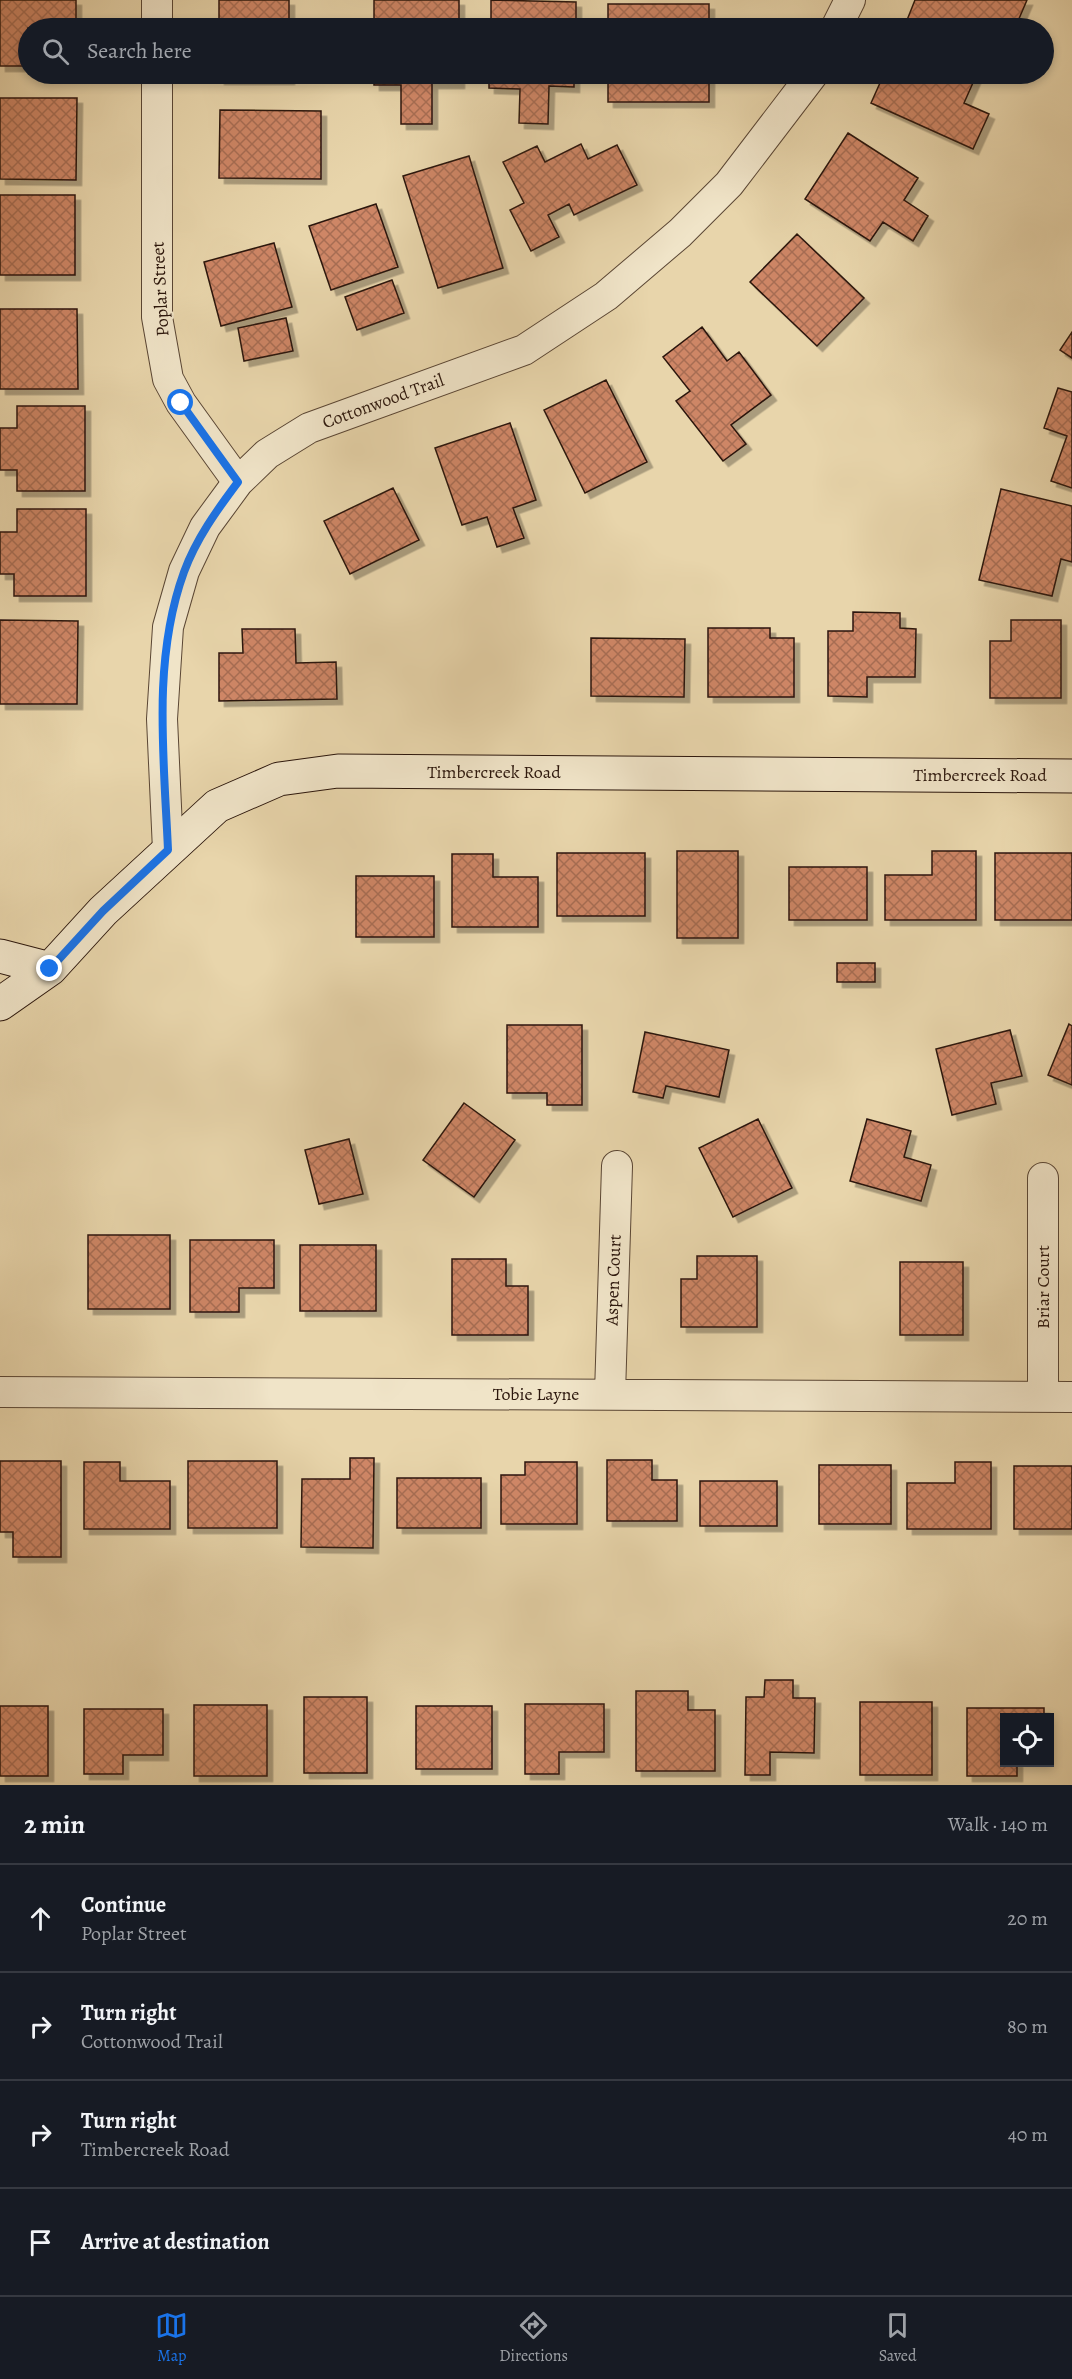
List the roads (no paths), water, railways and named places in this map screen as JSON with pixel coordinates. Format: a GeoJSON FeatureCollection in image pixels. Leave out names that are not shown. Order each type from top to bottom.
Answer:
{"type":"FeatureCollection","features":[{"type":"Feature","properties":{"kind":"street"},"geometry":{"type":"LineString","coordinates":[[157,0],[157,18]]}},
{"type":"Feature","properties":{"kind":"street"},"geometry":{"type":"LineString","coordinates":[[841,18],[850,0]]}},
{"type":"Feature","properties":{"kind":"street","name":"Poplar Street"},"geometry":{"type":"LineString","coordinates":[[157,84],[157,317],[168,379],[181,403],[238,482]]}},
{"type":"Feature","properties":{"kind":"street","name":"Cottonwood Trail"},"geometry":{"type":"LineString","coordinates":[[168,850],[162,719],[168,627],[184,571],[205,527],[238,482],[267,454],[309,428],[524,350],[606,296],[680,233],[729,184],[805,84]]}},
{"type":"Feature","properties":{"kind":"street","name":"Timbercreek Road"},"geometry":{"type":"LineString","coordinates":[[0,1004],[50,969],[103,911],[217,806],[279,779],[338,771],[1072,776]]}},
{"type":"Feature","properties":{"kind":"street"},"geometry":{"type":"LineString","coordinates":[[0,956],[50,969]]}},
{"type":"Feature","properties":{"kind":"street","name":"Aspen Court"},"geometry":{"type":"LineString","coordinates":[[610,1394],[616,1166]]}},
{"type":"Feature","properties":{"kind":"street","name":"Briar Court"},"geometry":{"type":"LineString","coordinates":[[1043,1178],[1043,1397]]}},
{"type":"Feature","properties":{"kind":"street","name":"Tobie Layne"},"geometry":{"type":"LineString","coordinates":[[0,1392],[1072,1397]]}}]}
